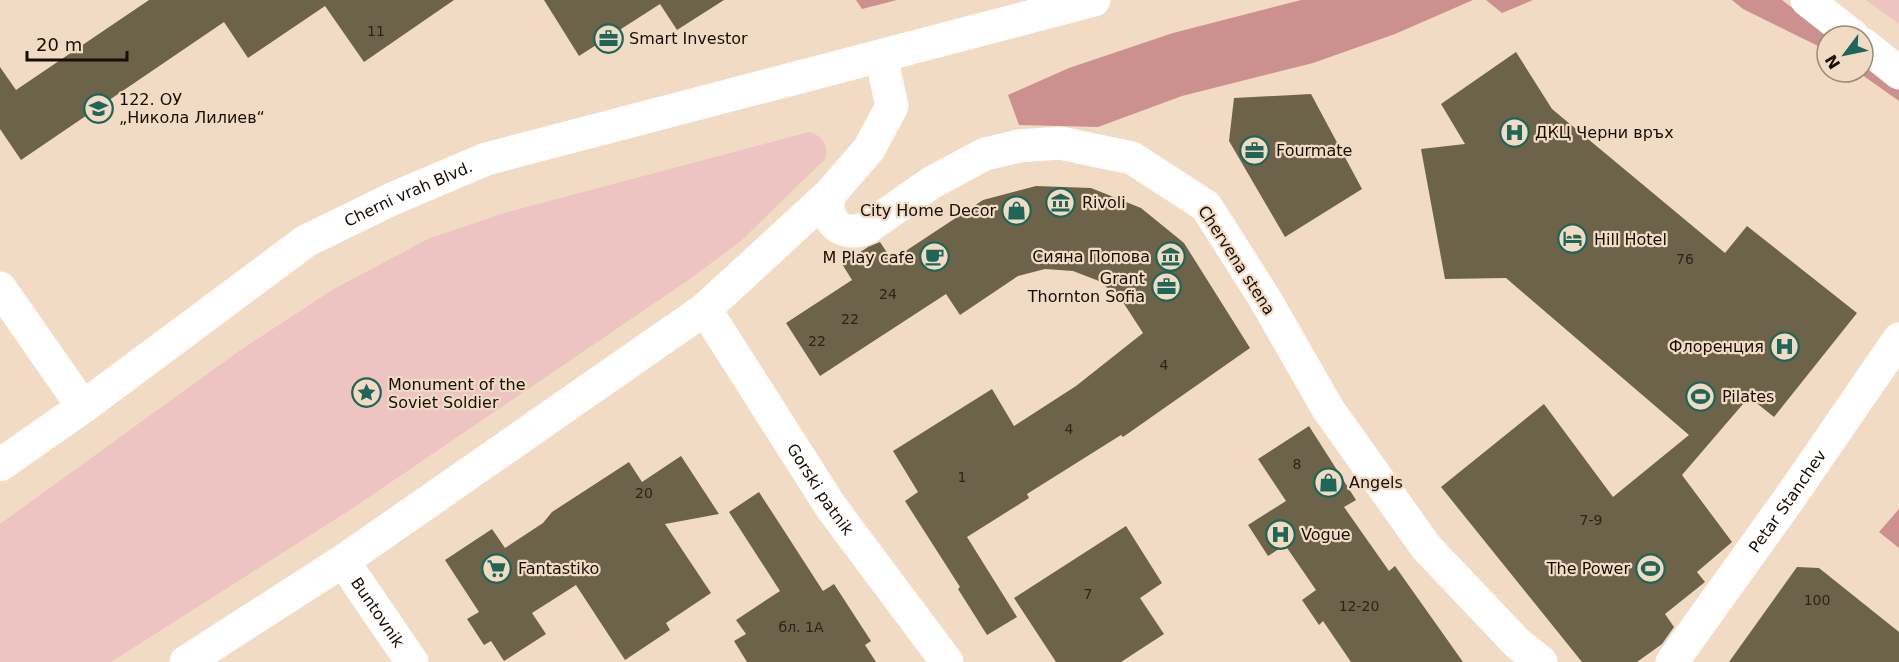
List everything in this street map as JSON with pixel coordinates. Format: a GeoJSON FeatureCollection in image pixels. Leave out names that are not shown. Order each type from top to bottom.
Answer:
{"type":"FeatureCollection","features":[{"type":"Feature","properties":{"kind":"street","name":"Cherni vrah Blvd."},"geometry":{"type":"LineString","coordinates":[[0,465],[306,241],[392,199],[486,159],[1094,0]]}},
{"type":"Feature","properties":{"kind":"street"},"geometry":{"type":"LineString","coordinates":[[1807,0],[1838,24]]}},
{"type":"Feature","properties":{"kind":"street"},"geometry":{"type":"LineString","coordinates":[[1875,54],[1899,73]]}},
{"type":"Feature","properties":{"kind":"street"},"geometry":{"type":"LineString","coordinates":[[186,662],[344,561],[705,309],[830,194],[869,149],[892,106],[881,56]]}},
{"type":"Feature","properties":{"kind":"street","name":"Chervena stena"},"geometry":{"type":"LineString","coordinates":[[830,194],[828,210],[836,225],[850,232],[859,231],[867,228],[931,183],[985,154],[1018,146],[1060,142],[1132,158],[1206,206],[1265,299],[1328,410],[1426,547],[1517,644],[1540,662]]}},
{"type":"Feature","properties":{"kind":"street"},"geometry":{"type":"LineString","coordinates":[[0,288],[82,407]]}},
{"type":"Feature","properties":{"kind":"street","name":"Gorski patnik"},"geometry":{"type":"LineString","coordinates":[[705,309],[831,507],[947,662]]}},
{"type":"Feature","properties":{"kind":"street","name":"Petar Stanchev"},"geometry":{"type":"LineString","coordinates":[[1672,662],[1899,339]]}},
{"type":"Feature","properties":{"kind":"street","name":"Buntovnik"},"geometry":{"type":"LineString","coordinates":[[344,561],[412,662]]}},
{"type":"Feature","properties":{"kind":"shaded area"},"geometry":{"type":"Polygon","coordinates":[[[856,0],[897,0],[862,9],[856,0]]]}},
{"type":"Feature","properties":{"kind":"shaded area"},"geometry":{"type":"Polygon","coordinates":[[[1301,0],[1473,0],[1395,34],[1313,63],[1182,96],[1098,127],[1019,125],[1008,95],[1069,68],[1173,33],[1301,0]]]}},
{"type":"Feature","properties":{"kind":"shaded area"},"geometry":{"type":"Polygon","coordinates":[[[1486,0],[1533,0],[1502,13],[1486,0]]]}},
{"type":"Feature","properties":{"kind":"shaded area"},"geometry":{"type":"Polygon","coordinates":[[[1732,0],[1782,0],[1815,25],[1815,45],[1743,9],[1732,0]]]}},
{"type":"Feature","properties":{"kind":"shaded area"},"geometry":{"type":"Polygon","coordinates":[[[1866,0],[1899,0],[1899,24],[1866,0]]]}},
{"type":"Feature","properties":{"kind":"shaded area"},"geometry":{"type":"Polygon","coordinates":[[[1875,71],[1899,89],[1899,101],[1875,84],[1875,71]]]}},
{"type":"Feature","properties":{"kind":"shaded area"},"geometry":{"type":"Polygon","coordinates":[[[809,132],[823,141],[826,149],[825,159],[741,241],[687,281],[353,508],[111,662],[0,662],[0,524],[239,351],[332,290],[428,239],[504,213],[809,132]]]}},
{"type":"Feature","properties":{"kind":"shaded area"},"geometry":{"type":"Polygon","coordinates":[[[1899,509],[1899,548],[1879,532],[1899,509]]]}},
{"type":"Feature","properties":{"kind":"building"},"geometry":{"type":"Polygon","coordinates":[[[149,0],[454,0],[364,62],[325,6],[248,58],[224,22],[21,160],[0,129],[0,67],[16,90],[149,0]]]}},
{"type":"Feature","properties":{"kind":"building"},"geometry":{"type":"Polygon","coordinates":[[[544,0],[724,0],[677,30],[660,4],[579,56],[544,0]]]}},
{"type":"Feature","properties":{"kind":"building","name":"Hill Hotel"},"geometry":{"type":"Polygon","coordinates":[[[1516,52],[1552,109],[1725,253],[1747,226],[1857,313],[1774,417],[1749,397],[1682,475],[1732,542],[1697,572],[1705,582],[1665,614],[1674,627],[1662,644],[1637,662],[1582,662],[1441,487],[1544,404],[1613,497],[1689,435],[1506,278],[1445,279],[1421,149],[1465,144],[1441,104],[1516,52]]]}},
{"type":"Feature","properties":{"kind":"building"},"geometry":{"type":"Polygon","coordinates":[[[1311,94],[1362,189],[1285,237],[1229,141],[1234,98],[1311,94]]]}},
{"type":"Feature","properties":{"kind":"building"},"geometry":{"type":"Polygon","coordinates":[[[1036,186],[1091,188],[1141,208],[1184,243],[1250,348],[1123,437],[1121,435],[1027,494],[1029,498],[967,537],[1017,617],[987,635],[958,589],[960,587],[905,501],[918,492],[893,451],[992,389],[1014,426],[1076,386],[1143,333],[1121,299],[1099,281],[1073,271],[1045,269],[1018,276],[960,315],[946,294],[820,376],[786,323],[852,280],[842,264],[868,247],[880,242],[892,260],[983,200],[1036,186]]]}},
{"type":"Feature","properties":{"kind":"building"},"geometry":{"type":"Polygon","coordinates":[[[1309,426],[1356,500],[1344,507],[1389,571],[1395,566],[1463,662],[1351,662],[1323,621],[1319,625],[1302,600],[1316,590],[1285,545],[1268,556],[1248,525],[1286,501],[1258,459],[1309,426]]]}},
{"type":"Feature","properties":{"kind":"building"},"geometry":{"type":"Polygon","coordinates":[[[681,456],[719,514],[665,524],[711,593],[666,623],[670,630],[625,660],[576,585],[532,613],[546,634],[504,661],[491,641],[484,645],[467,619],[479,612],[445,560],[492,529],[505,548],[543,523],[552,512],[629,462],[642,482],[681,456]]]}},
{"type":"Feature","properties":{"kind":"building"},"geometry":{"type":"Polygon","coordinates":[[[759,492],[823,591],[834,584],[871,641],[865,645],[876,662],[747,662],[734,641],[746,634],[736,620],[780,591],[729,512],[759,492]]]}},
{"type":"Feature","properties":{"kind":"building"},"geometry":{"type":"Polygon","coordinates":[[[1126,526],[1162,583],[1140,598],[1164,634],[1121,662],[1056,662],[1014,598],[1126,526]]]}},
{"type":"Feature","properties":{"kind":"building"},"geometry":{"type":"Polygon","coordinates":[[[1797,567],[1819,568],[1899,632],[1899,662],[1729,662],[1797,567]]]}},
{"type":"Feature","properties":{"kind":"place","name":"Smart Investor"},"geometry":{"type":"Point","coordinates":[608,38]}},
{"type":"Feature","properties":{"kind":"place","name":"122. ОУ „Никола Лилиев“"},"geometry":{"type":"Point","coordinates":[98,108]}},
{"type":"Feature","properties":{"kind":"place","name":"ДКЦ Черни връх"},"geometry":{"type":"Point","coordinates":[1514,132]}},
{"type":"Feature","properties":{"kind":"place","name":"Fourmate"},"geometry":{"type":"Point","coordinates":[1255,150]}},
{"type":"Feature","properties":{"kind":"place","name":"Rivoli"},"geometry":{"type":"Point","coordinates":[1061,202]}},
{"type":"Feature","properties":{"kind":"place","name":"City Home Decor"},"geometry":{"type":"Point","coordinates":[1017,210]}},
{"type":"Feature","properties":{"kind":"place","name":"Hill Hotel"},"geometry":{"type":"Point","coordinates":[1573,239]}},
{"type":"Feature","properties":{"kind":"place","name":"Сияна Попова"},"geometry":{"type":"Point","coordinates":[1171,256]}},
{"type":"Feature","properties":{"kind":"place","name":"M Play cafe"},"geometry":{"type":"Point","coordinates":[935,257]}},
{"type":"Feature","properties":{"kind":"place","name":"Grant Thornton Sofia"},"geometry":{"type":"Point","coordinates":[1166,287]}},
{"type":"Feature","properties":{"kind":"place","name":"Флоренция"},"geometry":{"type":"Point","coordinates":[1785,346]}},
{"type":"Feature","properties":{"kind":"place","name":"Monument of the Soviet Soldier"},"geometry":{"type":"Point","coordinates":[367,393]}},
{"type":"Feature","properties":{"kind":"place","name":"Pilates"},"geometry":{"type":"Point","coordinates":[1701,396]}},
{"type":"Feature","properties":{"kind":"place","name":"Angels"},"geometry":{"type":"Point","coordinates":[1328,482]}},
{"type":"Feature","properties":{"kind":"place","name":"Vogue"},"geometry":{"type":"Point","coordinates":[1280,534]}},
{"type":"Feature","properties":{"kind":"place","name":"Fantastiko"},"geometry":{"type":"Point","coordinates":[497,568]}},
{"type":"Feature","properties":{"kind":"place","name":"The Power"},"geometry":{"type":"Point","coordinates":[1651,568]}}]}
